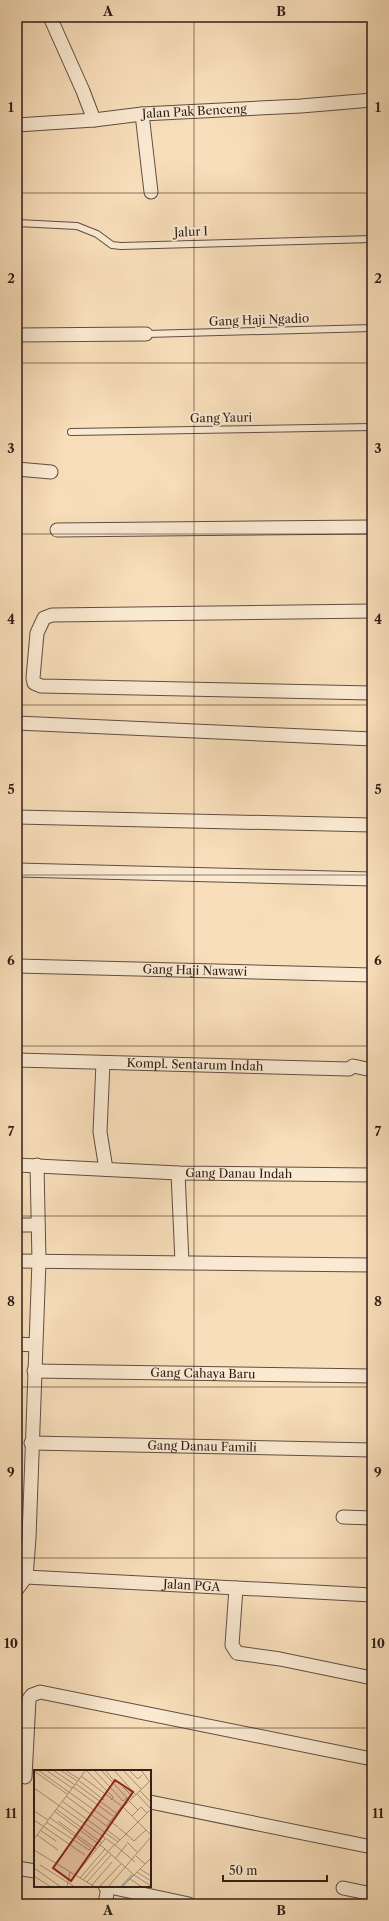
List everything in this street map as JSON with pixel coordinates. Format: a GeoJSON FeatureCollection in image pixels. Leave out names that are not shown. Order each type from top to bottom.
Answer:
{"type":"FeatureCollection","features":[{"type":"Feature","properties":{"kind":"street"},"geometry":{"type":"LineString","coordinates":[[50,17],[83,91],[94,120]]}},
{"type":"Feature","properties":{"kind":"street","name":"Jalan Pak Benceng"},"geometry":{"type":"LineString","coordinates":[[17,125],[94,120],[142,114],[301,106],[372,100]]}},
{"type":"Feature","properties":{"kind":"street"},"geometry":{"type":"LineString","coordinates":[[142,114],[151,192]]}},
{"type":"Feature","properties":{"kind":"street"},"geometry":{"type":"LineString","coordinates":[[17,334],[146,334]]}},
{"type":"Feature","properties":{"kind":"street"},"geometry":{"type":"LineString","coordinates":[[17,469],[51,472]]}},
{"type":"Feature","properties":{"kind":"street"},"geometry":{"type":"LineString","coordinates":[[57,530],[372,527]]}},
{"type":"Feature","properties":{"kind":"street"},"geometry":{"type":"LineString","coordinates":[[372,611],[52,615],[44,618],[38,627],[33,678],[34,683],[41,686],[372,693]]}},
{"type":"Feature","properties":{"kind":"street"},"geometry":{"type":"LineString","coordinates":[[17,723],[372,739]]}},
{"type":"Feature","properties":{"kind":"street"},"geometry":{"type":"LineString","coordinates":[[17,817],[372,825]]}},
{"type":"Feature","properties":{"kind":"street"},"geometry":{"type":"LineString","coordinates":[[17,870],[372,879]]}},
{"type":"Feature","properties":{"kind":"street","name":"Gang Haji Nawawi"},"geometry":{"type":"LineString","coordinates":[[17,966],[372,975]]}},
{"type":"Feature","properties":{"kind":"street","name":"Kompl. Sentarum Indah"},"geometry":{"type":"LineString","coordinates":[[17,1060],[349,1069],[353,1066],[372,1070]]}},
{"type":"Feature","properties":{"kind":"street"},"geometry":{"type":"LineString","coordinates":[[103,1063],[100,1132],[106,1169]]}},
{"type":"Feature","properties":{"kind":"street","name":"Gang Danau Indah"},"geometry":{"type":"LineString","coordinates":[[17,1165],[178,1173],[372,1175]]}},
{"type":"Feature","properties":{"kind":"street"},"geometry":{"type":"LineString","coordinates":[[17,1589],[26,1577],[23,1538],[31,1443],[39,1261],[37,1165]]}},
{"type":"Feature","properties":{"kind":"street"},"geometry":{"type":"LineString","coordinates":[[178,1173],[182,1262]]}},
{"type":"Feature","properties":{"kind":"street"},"geometry":{"type":"LineString","coordinates":[[17,1225],[38,1225]]}},
{"type":"Feature","properties":{"kind":"street"},"geometry":{"type":"LineString","coordinates":[[17,1261],[372,1265]]}},
{"type":"Feature","properties":{"kind":"street"},"geometry":{"type":"LineString","coordinates":[[17,1344],[35,1345]]}},
{"type":"Feature","properties":{"kind":"street","name":"Gang Cahaya Baru"},"geometry":{"type":"LineString","coordinates":[[34,1371],[372,1376]]}},
{"type":"Feature","properties":{"kind":"street","name":"Gang Danau Famili"},"geometry":{"type":"LineString","coordinates":[[31,1443],[372,1450]]}},
{"type":"Feature","properties":{"kind":"street"},"geometry":{"type":"LineString","coordinates":[[343,1517],[372,1518]]}},
{"type":"Feature","properties":{"kind":"street","name":"Jalan PGA"},"geometry":{"type":"LineString","coordinates":[[26,1577],[372,1595]]}},
{"type":"Feature","properties":{"kind":"street"},"geometry":{"type":"LineString","coordinates":[[236,1588],[232,1645],[237,1653],[280,1659],[372,1678]]}},
{"type":"Feature","properties":{"kind":"street"},"geometry":{"type":"LineString","coordinates":[[26,1777],[29,1700],[32,1695],[40,1692],[372,1759]]}},
{"type":"Feature","properties":{"kind":"street"},"geometry":{"type":"LineString","coordinates":[[151,1802],[321,1835],[372,1847]]}},
{"type":"Feature","properties":{"kind":"street"},"geometry":{"type":"LineString","coordinates":[[17,1868],[34,1871]]}},
{"type":"Feature","properties":{"kind":"street"},"geometry":{"type":"LineString","coordinates":[[105,1904],[106,1887]]}},
{"type":"Feature","properties":{"kind":"street"},"geometry":{"type":"LineString","coordinates":[[110,1887],[185,1904]]}},
{"type":"Feature","properties":{"kind":"street"},"geometry":{"type":"LineString","coordinates":[[343,1888],[372,1894]]}},
{"type":"Feature","properties":{"kind":"lane","name":"Jalur I"},"geometry":{"type":"LineString","coordinates":[[17,223],[78,226],[97,234],[112,245],[121,246],[372,239]]}},
{"type":"Feature","properties":{"kind":"lane","name":"Gang Haji Ngadio"},"geometry":{"type":"LineString","coordinates":[[146,334],[372,328]]}},
{"type":"Feature","properties":{"kind":"lane","name":"Gang Yauri"},"geometry":{"type":"LineString","coordinates":[[71,432],[372,427]]}}]}
